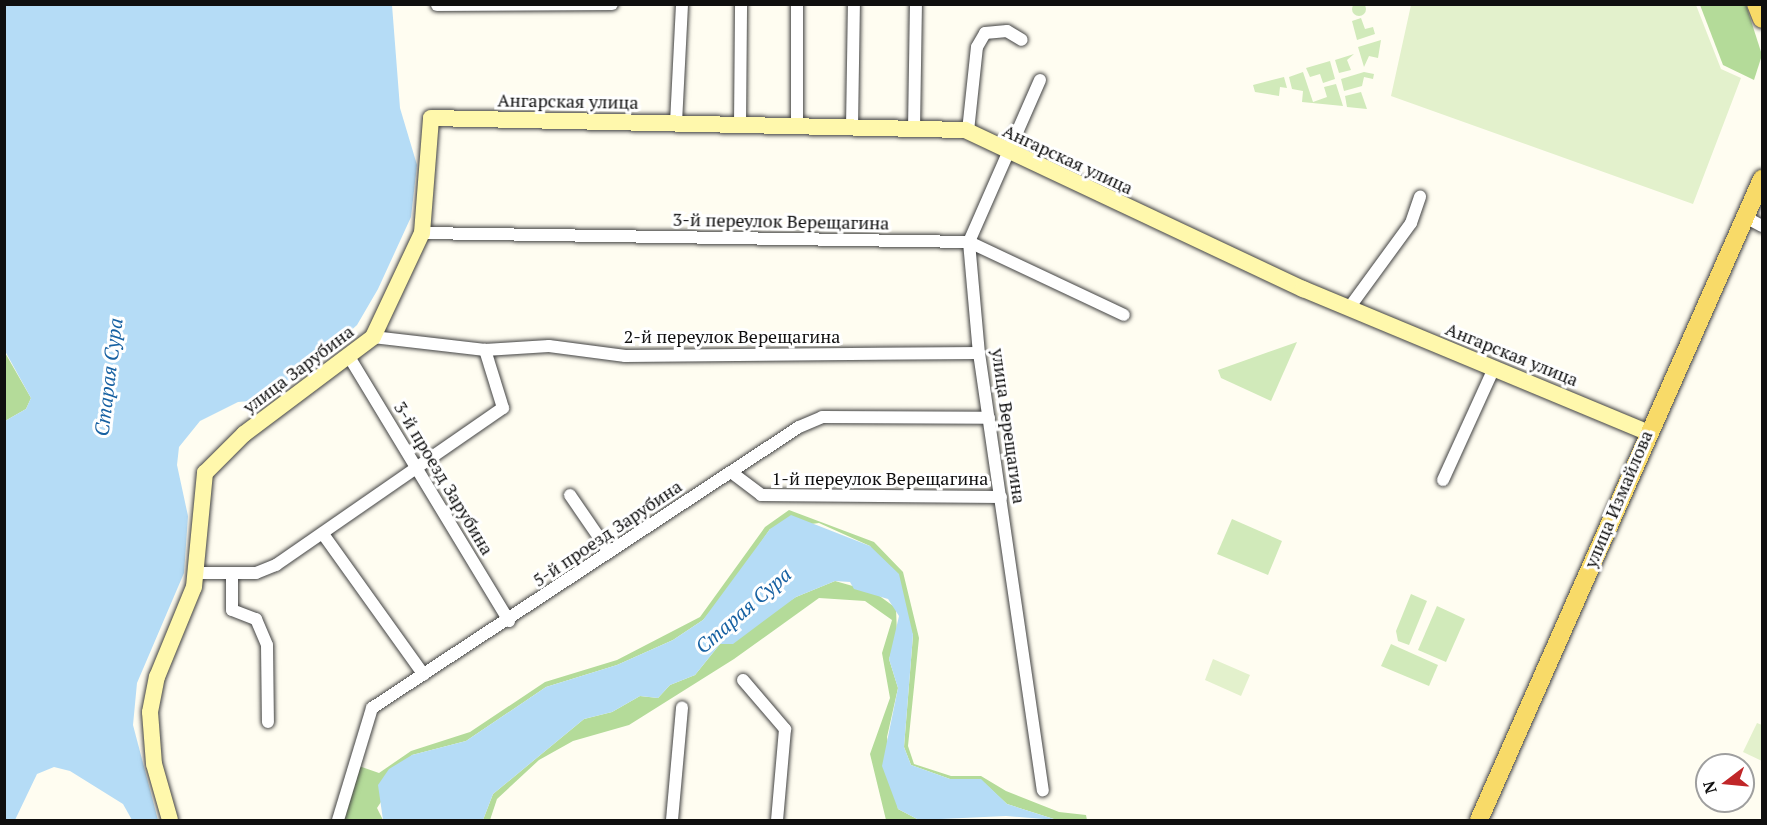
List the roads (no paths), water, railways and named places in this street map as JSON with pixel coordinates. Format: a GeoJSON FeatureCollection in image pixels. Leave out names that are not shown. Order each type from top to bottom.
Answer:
{"type":"FeatureCollection","features":[{"type":"Feature","properties":{"kind":"main road"},"geometry":{"type":"LineString","coordinates":[[1756,4],[1762,19]]}},
{"type":"Feature","properties":{"kind":"main road","name":"улица Измайлова"},"geometry":{"type":"LineString","coordinates":[[1479,820],[1647,432],[1755,222],[1762,179]]}},
{"type":"Feature","properties":{"kind":"street"},"geometry":{"type":"LineString","coordinates":[[437,5],[612,4]]}},
{"type":"Feature","properties":{"kind":"street"},"geometry":{"type":"LineString","coordinates":[[676,123],[682,4]]}},
{"type":"Feature","properties":{"kind":"street"},"geometry":{"type":"LineString","coordinates":[[740,125],[741,4]]}},
{"type":"Feature","properties":{"kind":"street"},"geometry":{"type":"LineString","coordinates":[[797,4],[797,126]]}},
{"type":"Feature","properties":{"kind":"street"},"geometry":{"type":"LineString","coordinates":[[852,127],[854,4]]}},
{"type":"Feature","properties":{"kind":"street"},"geometry":{"type":"LineString","coordinates":[[914,129],[916,4]]}},
{"type":"Feature","properties":{"kind":"street"},"geometry":{"type":"LineString","coordinates":[[968,131],[977,47],[985,33],[1007,31],[1022,40]]}},
{"type":"Feature","properties":{"kind":"street","name":"улица Верещагина"},"geometry":{"type":"LineString","coordinates":[[1041,80],[1005,153],[969,242],[980,353],[1043,790]]}},
{"type":"Feature","properties":{"kind":"street","name":"Ангарская улица"},"geometry":{"type":"LineString","coordinates":[[431,117],[968,131],[1005,153],[1349,308],[1647,432]]}},
{"type":"Feature","properties":{"kind":"street","name":"улица Зарубина"},"geometry":{"type":"LineString","coordinates":[[170,820],[154,764],[150,712],[157,677],[196,573],[204,473],[244,434],[373,337],[422,233],[431,117]]}},
{"type":"Feature","properties":{"kind":"street"},"geometry":{"type":"LineString","coordinates":[[1349,308],[1411,223],[1420,197]]}},
{"type":"Feature","properties":{"kind":"street","name":"3-й переулок Верещагина"},"geometry":{"type":"LineString","coordinates":[[422,233],[969,242],[1124,315]]}},
{"type":"Feature","properties":{"kind":"street","name":"2-й переулок Верещагина"},"geometry":{"type":"LineString","coordinates":[[373,337],[485,350],[549,346],[626,356],[980,353]]}},
{"type":"Feature","properties":{"kind":"street"},"geometry":{"type":"LineString","coordinates":[[196,573],[232,575],[276,565],[418,470],[503,408],[485,350]]}},
{"type":"Feature","properties":{"kind":"street","name":"3-й проезд Зарубина"},"geometry":{"type":"LineString","coordinates":[[348,355],[509,621]]}},
{"type":"Feature","properties":{"kind":"street"},"geometry":{"type":"LineString","coordinates":[[1443,480],[1494,368]]}},
{"type":"Feature","properties":{"kind":"street","name":"5-й проезд Зарубина"},"geometry":{"type":"LineString","coordinates":[[338,820],[372,708],[509,621],[731,472],[822,417],[989,418]]}},
{"type":"Feature","properties":{"kind":"street","name":"1-й переулок Верещагина"},"geometry":{"type":"LineString","coordinates":[[731,472],[761,495],[1001,497]]}},
{"type":"Feature","properties":{"kind":"street"},"geometry":{"type":"LineString","coordinates":[[570,495],[609,552]]}},
{"type":"Feature","properties":{"kind":"street"},"geometry":{"type":"LineString","coordinates":[[323,534],[424,675]]}},
{"type":"Feature","properties":{"kind":"street"},"geometry":{"type":"LineString","coordinates":[[232,575],[232,610],[256,619],[267,645],[268,722]]}},
{"type":"Feature","properties":{"kind":"street"},"geometry":{"type":"LineString","coordinates":[[743,680],[785,729],[777,820]]}},
{"type":"Feature","properties":{"kind":"street"},"geometry":{"type":"LineString","coordinates":[[672,820],[682,707]]}},
{"type":"Feature","properties":{"kind":"water","name":"Старая Сура"},"geometry":{"type":"Polygon","coordinates":[[[5,4],[392,5],[400,108],[417,165],[411,217],[378,289],[357,325],[301,376],[263,400],[238,402],[200,421],[179,447],[177,465],[188,516],[184,573],[137,683],[133,725],[158,820],[132,820],[123,804],[70,771],[54,767],[37,774],[15,820],[5,820],[5,421],[26,409],[31,398],[5,351],[5,4]]]}},
{"type":"Feature","properties":{"kind":"water","name":"Старая Сура"},"geometry":{"type":"Polygon","coordinates":[[[791,515],[870,546],[899,574],[913,635],[904,747],[911,765],[950,779],[981,779],[1007,804],[1057,820],[1006,816],[919,820],[898,809],[882,766],[898,688],[889,659],[899,616],[888,599],[854,589],[850,582],[835,581],[796,597],[733,644],[720,644],[695,675],[670,685],[658,698],[640,696],[612,712],[584,719],[493,794],[483,820],[383,820],[378,785],[389,769],[412,755],[466,741],[546,687],[617,665],[673,640],[703,620],[770,529],[791,515]]]}}]}
